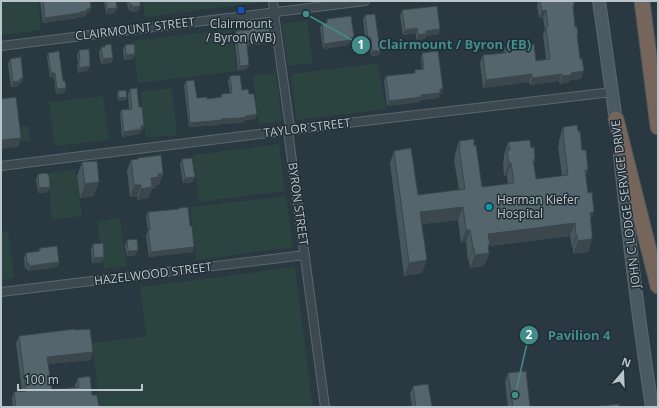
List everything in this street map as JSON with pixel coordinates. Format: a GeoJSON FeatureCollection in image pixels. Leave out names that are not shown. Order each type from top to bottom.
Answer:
{"type":"FeatureCollection","features":[{"type":"Feature","properties":{"kind":"highway"},"geometry":{"type":"LineString","coordinates":[[642,1],[658,126]]}},
{"type":"Feature","properties":{"kind":"highway"},"geometry":{"type":"LineString","coordinates":[[616,119],[658,286]]}},
{"type":"Feature","properties":{"kind":"main road"},"geometry":{"type":"LineString","coordinates":[[600,7],[605,1]]}},
{"type":"Feature","properties":{"kind":"main road","name":"JOHN C LODGE SERVICE DRIVE"},"geometry":{"type":"LineString","coordinates":[[600,7],[616,119],[625,209],[652,407]]}},
{"type":"Feature","properties":{"kind":"street","name":"BYRON STREET"},"geometry":{"type":"LineString","coordinates":[[273,1],[290,121],[288,131],[325,407]]}},
{"type":"Feature","properties":{"kind":"street","name":"CLAIRMOUNT STREET"},"geometry":{"type":"LineString","coordinates":[[1,46],[365,1]]}},
{"type":"Feature","properties":{"kind":"street","name":"TAYLOR STREET"},"geometry":{"type":"LineString","coordinates":[[1,166],[612,92]]}},
{"type":"Feature","properties":{"kind":"street","name":"HAZELWOOD STREET"},"geometry":{"type":"LineString","coordinates":[[1,292],[305,255]]}},
{"type":"Feature","properties":{"kind":"green space"},"geometry":{"type":"Polygon","coordinates":[[[1,1],[38,1],[41,30],[1,35],[1,1]]]}},
{"type":"Feature","properties":{"kind":"green space"},"geometry":{"type":"Polygon","coordinates":[[[143,1],[266,1],[266,2],[145,17],[143,1]]]}},
{"type":"Feature","properties":{"kind":"green space"},"geometry":{"type":"Polygon","coordinates":[[[307,20],[313,63],[288,66],[282,24],[307,20]]]}},
{"type":"Feature","properties":{"kind":"green space"},"geometry":{"type":"Polygon","coordinates":[[[231,29],[237,71],[138,83],[133,41],[231,29]]]}},
{"type":"Feature","properties":{"kind":"green space"},"geometry":{"type":"Polygon","coordinates":[[[378,63],[386,109],[296,120],[291,74],[378,63]]]}},
{"type":"Feature","properties":{"kind":"green space"},"geometry":{"type":"Polygon","coordinates":[[[276,73],[282,121],[259,124],[253,76],[276,73]]]}},
{"type":"Feature","properties":{"kind":"green space"},"geometry":{"type":"Polygon","coordinates":[[[172,88],[177,135],[146,138],[140,92],[172,88]]]}},
{"type":"Feature","properties":{"kind":"green space"},"geometry":{"type":"Polygon","coordinates":[[[103,96],[109,140],[54,146],[49,102],[103,96]]]}},
{"type":"Feature","properties":{"kind":"green space"},"geometry":{"type":"Polygon","coordinates":[[[28,126],[30,141],[19,142],[17,127],[28,126]]]}},
{"type":"Feature","properties":{"kind":"green space"},"geometry":{"type":"Polygon","coordinates":[[[279,144],[285,191],[199,202],[193,155],[279,144]]]}},
{"type":"Feature","properties":{"kind":"green space"},"geometry":{"type":"Polygon","coordinates":[[[76,169],[82,216],[52,220],[47,173],[76,169]]]}},
{"type":"Feature","properties":{"kind":"green space"},"geometry":{"type":"Polygon","coordinates":[[[286,196],[293,247],[197,260],[190,207],[286,196]]]}},
{"type":"Feature","properties":{"kind":"green space"},"geometry":{"type":"Polygon","coordinates":[[[120,218],[127,266],[104,269],[97,221],[120,218]]]}},
{"type":"Feature","properties":{"kind":"green space"},"geometry":{"type":"Polygon","coordinates":[[[8,231],[14,278],[1,280],[1,232],[8,231]]]}},
{"type":"Feature","properties":{"kind":"green space"},"geometry":{"type":"Polygon","coordinates":[[[295,267],[313,407],[100,407],[92,343],[146,336],[140,287],[295,267]]]}},
{"type":"Feature","properties":{"kind":"building"},"geometry":{"type":"Polygon","coordinates":[[[43,1],[90,1],[91,8],[80,13],[45,18],[43,1]]]}},
{"type":"Feature","properties":{"kind":"building"},"geometry":{"type":"Polygon","coordinates":[[[106,1],[116,1],[117,8],[107,9],[106,1]]]}},
{"type":"Feature","properties":{"kind":"building"},"geometry":{"type":"Polygon","coordinates":[[[129,1],[140,1],[140,6],[132,7],[132,4],[130,5],[129,1]]]}},
{"type":"Feature","properties":{"kind":"building"},"geometry":{"type":"Polygon","coordinates":[[[540,1],[574,1],[575,27],[577,27],[580,59],[582,59],[584,71],[571,73],[572,75],[562,76],[562,74],[532,78],[532,74],[486,80],[483,55],[506,53],[505,47],[534,44],[536,61],[550,59],[546,27],[548,26],[546,10],[542,11],[540,1]]]}},
{"type":"Feature","properties":{"kind":"building"},"geometry":{"type":"Polygon","coordinates":[[[437,6],[440,29],[426,31],[426,34],[418,35],[417,28],[405,30],[402,10],[437,6]]]}},
{"type":"Feature","properties":{"kind":"building"},"geometry":{"type":"Polygon","coordinates":[[[375,14],[380,51],[372,51],[371,38],[368,38],[365,15],[375,14]]]}},
{"type":"Feature","properties":{"kind":"building"},"geometry":{"type":"Polygon","coordinates":[[[351,16],[354,37],[350,38],[350,40],[324,44],[322,23],[327,23],[327,19],[351,16]]]}},
{"type":"Feature","properties":{"kind":"building"},"geometry":{"type":"Polygon","coordinates":[[[269,23],[270,38],[247,41],[249,65],[240,66],[236,31],[250,30],[250,26],[269,23]]]}},
{"type":"Feature","properties":{"kind":"building"},"geometry":{"type":"Polygon","coordinates":[[[111,44],[113,58],[103,59],[101,47],[111,44]]]}},
{"type":"Feature","properties":{"kind":"building"},"geometry":{"type":"Polygon","coordinates":[[[134,44],[135,54],[126,55],[125,45],[134,44]]]}},
{"type":"Feature","properties":{"kind":"building"},"geometry":{"type":"Polygon","coordinates":[[[89,49],[90,66],[79,68],[79,50],[89,49]]]}},
{"type":"Feature","properties":{"kind":"building"},"geometry":{"type":"Polygon","coordinates":[[[59,51],[63,81],[65,81],[66,88],[57,89],[55,73],[51,73],[48,53],[59,51]]]}},
{"type":"Feature","properties":{"kind":"building"},"geometry":{"type":"Polygon","coordinates":[[[438,51],[443,89],[440,89],[440,93],[389,101],[386,76],[415,73],[415,70],[424,69],[422,53],[438,51]]]}},
{"type":"Feature","properties":{"kind":"building"},"geometry":{"type":"Polygon","coordinates":[[[21,57],[23,78],[20,79],[20,81],[13,82],[10,59],[21,57]]]}},
{"type":"Feature","properties":{"kind":"building"},"geometry":{"type":"Polygon","coordinates":[[[240,75],[242,90],[248,89],[249,94],[254,94],[257,114],[240,118],[190,123],[186,81],[194,80],[197,98],[207,97],[207,99],[222,97],[222,94],[232,93],[230,76],[240,75]]]}},
{"type":"Feature","properties":{"kind":"building"},"geometry":{"type":"Polygon","coordinates":[[[137,88],[139,107],[142,107],[144,126],[141,126],[141,129],[124,132],[121,110],[132,109],[130,89],[137,88]]]}},
{"type":"Feature","properties":{"kind":"building"},"geometry":{"type":"Polygon","coordinates":[[[126,90],[127,97],[119,98],[118,91],[126,90]]]}},
{"type":"Feature","properties":{"kind":"building"},"geometry":{"type":"Polygon","coordinates":[[[16,97],[21,138],[1,140],[1,99],[16,97]]]}},
{"type":"Feature","properties":{"kind":"building"},"geometry":{"type":"Polygon","coordinates":[[[577,125],[578,131],[580,131],[582,150],[586,150],[588,170],[585,170],[588,193],[592,192],[594,212],[590,213],[592,239],[578,241],[575,223],[488,234],[490,245],[488,245],[489,253],[475,255],[470,230],[466,230],[463,207],[420,212],[427,260],[409,263],[394,151],[411,148],[418,195],[465,189],[459,141],[474,139],[482,187],[514,183],[511,163],[509,163],[507,151],[510,150],[508,142],[530,140],[531,148],[534,147],[535,159],[533,160],[536,179],[568,175],[563,127],[577,125]]]}},
{"type":"Feature","properties":{"kind":"building"},"geometry":{"type":"Polygon","coordinates":[[[161,155],[163,174],[158,174],[159,177],[151,178],[152,187],[141,189],[141,185],[134,185],[131,160],[161,155]]]}},
{"type":"Feature","properties":{"kind":"building"},"geometry":{"type":"Polygon","coordinates":[[[192,158],[195,177],[185,178],[182,159],[192,158]]]}},
{"type":"Feature","properties":{"kind":"building"},"geometry":{"type":"Polygon","coordinates":[[[97,161],[99,182],[85,184],[82,162],[97,161]]]}},
{"type":"Feature","properties":{"kind":"building"},"geometry":{"type":"Polygon","coordinates":[[[47,173],[49,175],[50,187],[39,188],[38,174],[47,173]]]}},
{"type":"Feature","properties":{"kind":"building"},"geometry":{"type":"Polygon","coordinates":[[[188,207],[194,247],[151,252],[148,230],[150,230],[148,212],[188,207]]]}},
{"type":"Feature","properties":{"kind":"building"},"geometry":{"type":"Polygon","coordinates":[[[137,239],[138,250],[128,251],[127,240],[137,239]]]}},
{"type":"Feature","properties":{"kind":"building"},"geometry":{"type":"Polygon","coordinates":[[[103,243],[104,257],[94,258],[93,244],[103,243]]]}},
{"type":"Feature","properties":{"kind":"building"},"geometry":{"type":"Polygon","coordinates":[[[57,246],[59,262],[29,266],[29,263],[27,264],[26,253],[40,251],[40,248],[57,246]]]}},
{"type":"Feature","properties":{"kind":"building"},"geometry":{"type":"Polygon","coordinates":[[[75,329],[90,329],[93,352],[47,357],[52,390],[79,387],[78,378],[90,376],[92,395],[97,395],[99,407],[16,407],[14,392],[26,391],[19,336],[75,329]]]}},
{"type":"Feature","properties":{"kind":"building"},"geometry":{"type":"Polygon","coordinates":[[[526,371],[530,407],[513,407],[508,373],[526,371]]]}},
{"type":"Feature","properties":{"kind":"building"},"geometry":{"type":"Polygon","coordinates":[[[428,384],[432,407],[416,407],[413,386],[428,384]]]}},
{"type":"Feature","properties":{"kind":"building"},"geometry":{"type":"Polygon","coordinates":[[[619,404],[619,407],[594,407],[619,404]]]}},
{"type":"Feature","properties":{"kind":"place","name":"Clairmount / Byron (WB)"},"geometry":{"type":"Point","coordinates":[241,10]}},
{"type":"Feature","properties":{"kind":"place","name":"Clairmount / Byron (EB)"},"geometry":{"type":"Point","coordinates":[306,14]}},
{"type":"Feature","properties":{"kind":"place","name":"Herman Kiefer Hospital"},"geometry":{"type":"Point","coordinates":[489,207]}},
{"type":"Feature","properties":{"kind":"place","name":"Pavilion 4"},"geometry":{"type":"Point","coordinates":[515,395]}}]}
